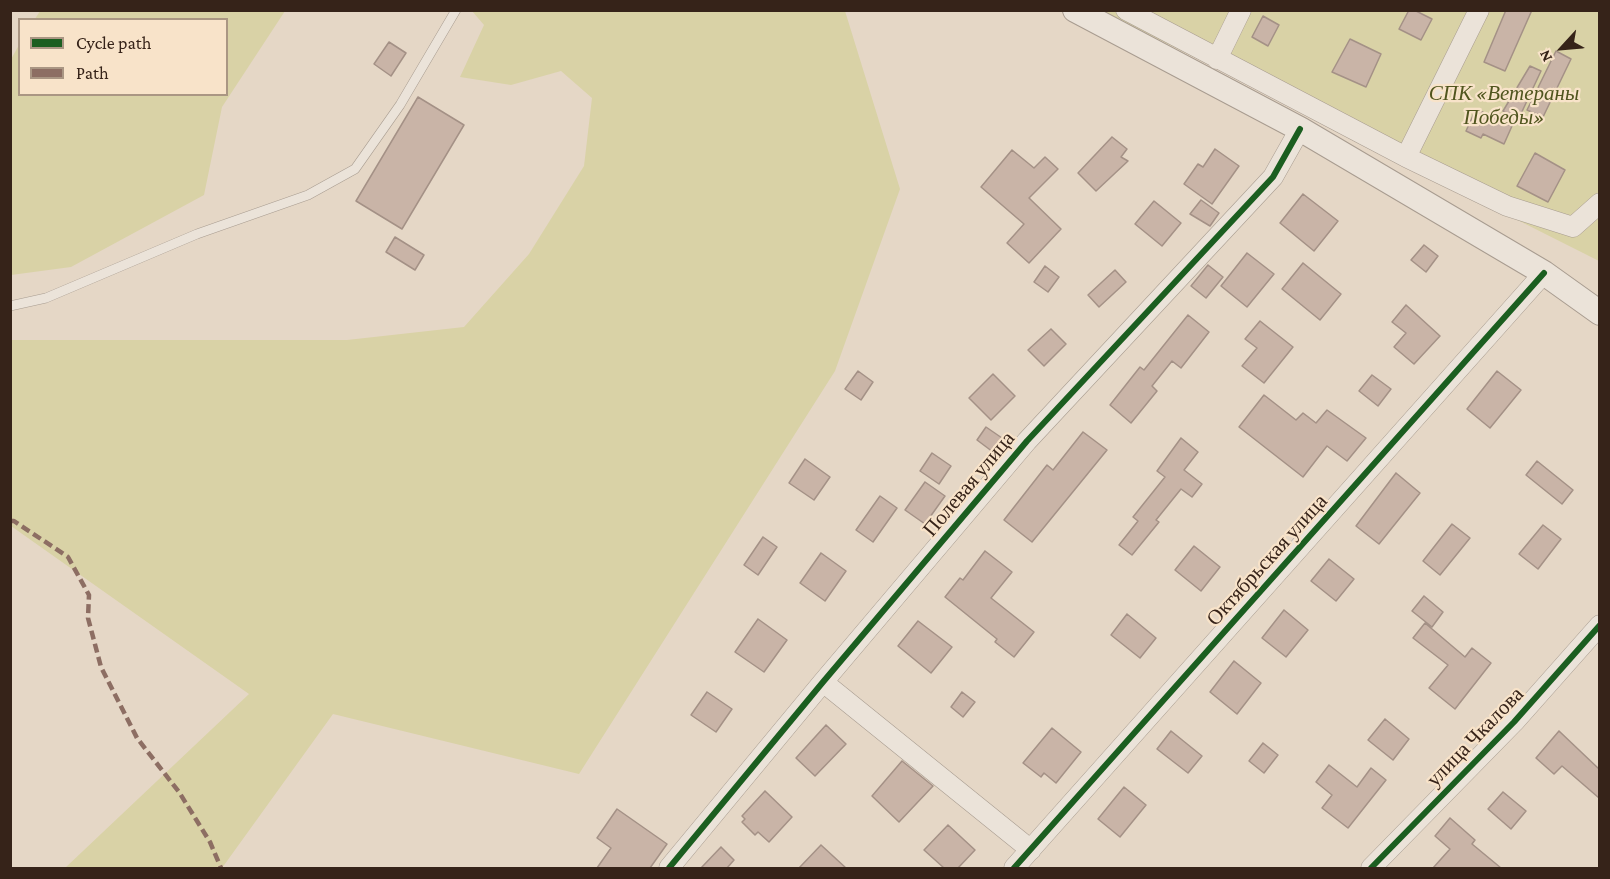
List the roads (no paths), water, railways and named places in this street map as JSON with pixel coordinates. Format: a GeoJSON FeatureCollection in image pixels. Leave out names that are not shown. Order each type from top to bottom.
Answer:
{"type":"FeatureCollection","features":[{"type":"Feature","properties":{"kind":"street"},"geometry":{"type":"LineString","coordinates":[[1075,10],[1300,129],[1544,273],[1599,314]]}},
{"type":"Feature","properties":{"kind":"street"},"geometry":{"type":"LineString","coordinates":[[1126,10],[1406,157],[1507,206],[1573,227],[1599,202]]}},
{"type":"Feature","properties":{"kind":"street"},"geometry":{"type":"LineString","coordinates":[[1217,59],[1241,10]]}},
{"type":"Feature","properties":{"kind":"street"},"geometry":{"type":"LineString","coordinates":[[1406,157],[1479,10]]}},
{"type":"Feature","properties":{"kind":"street","name":"Полевая улица"},"geometry":{"type":"LineString","coordinates":[[669,868],[1027,441],[1273,177],[1300,129]]}},
{"type":"Feature","properties":{"kind":"street","name":"Октябрьская улица"},"geometry":{"type":"LineString","coordinates":[[1014,868],[1544,273]]}},
{"type":"Feature","properties":{"kind":"street","name":"улица Чкалова"},"geometry":{"type":"LineString","coordinates":[[1371,868],[1514,722],[1599,625]]}},
{"type":"Feature","properties":{"kind":"street"},"geometry":{"type":"LineString","coordinates":[[823,682],[1031,850]]}},
{"type":"Feature","properties":{"kind":"lane"},"geometry":{"type":"LineString","coordinates":[[10,306],[46,298],[197,234],[308,195],[355,169],[400,105],[456,10]]}},
{"type":"Feature","properties":{"kind":"lane"},"geometry":{"type":"LineString","coordinates":[[1206,80],[1217,59]]}},
{"type":"Feature","properties":{"kind":"park label","name":"СПК «Ветераны Победы»"},"geometry":{"type":"Point","coordinates":[1504,106]}}]}
